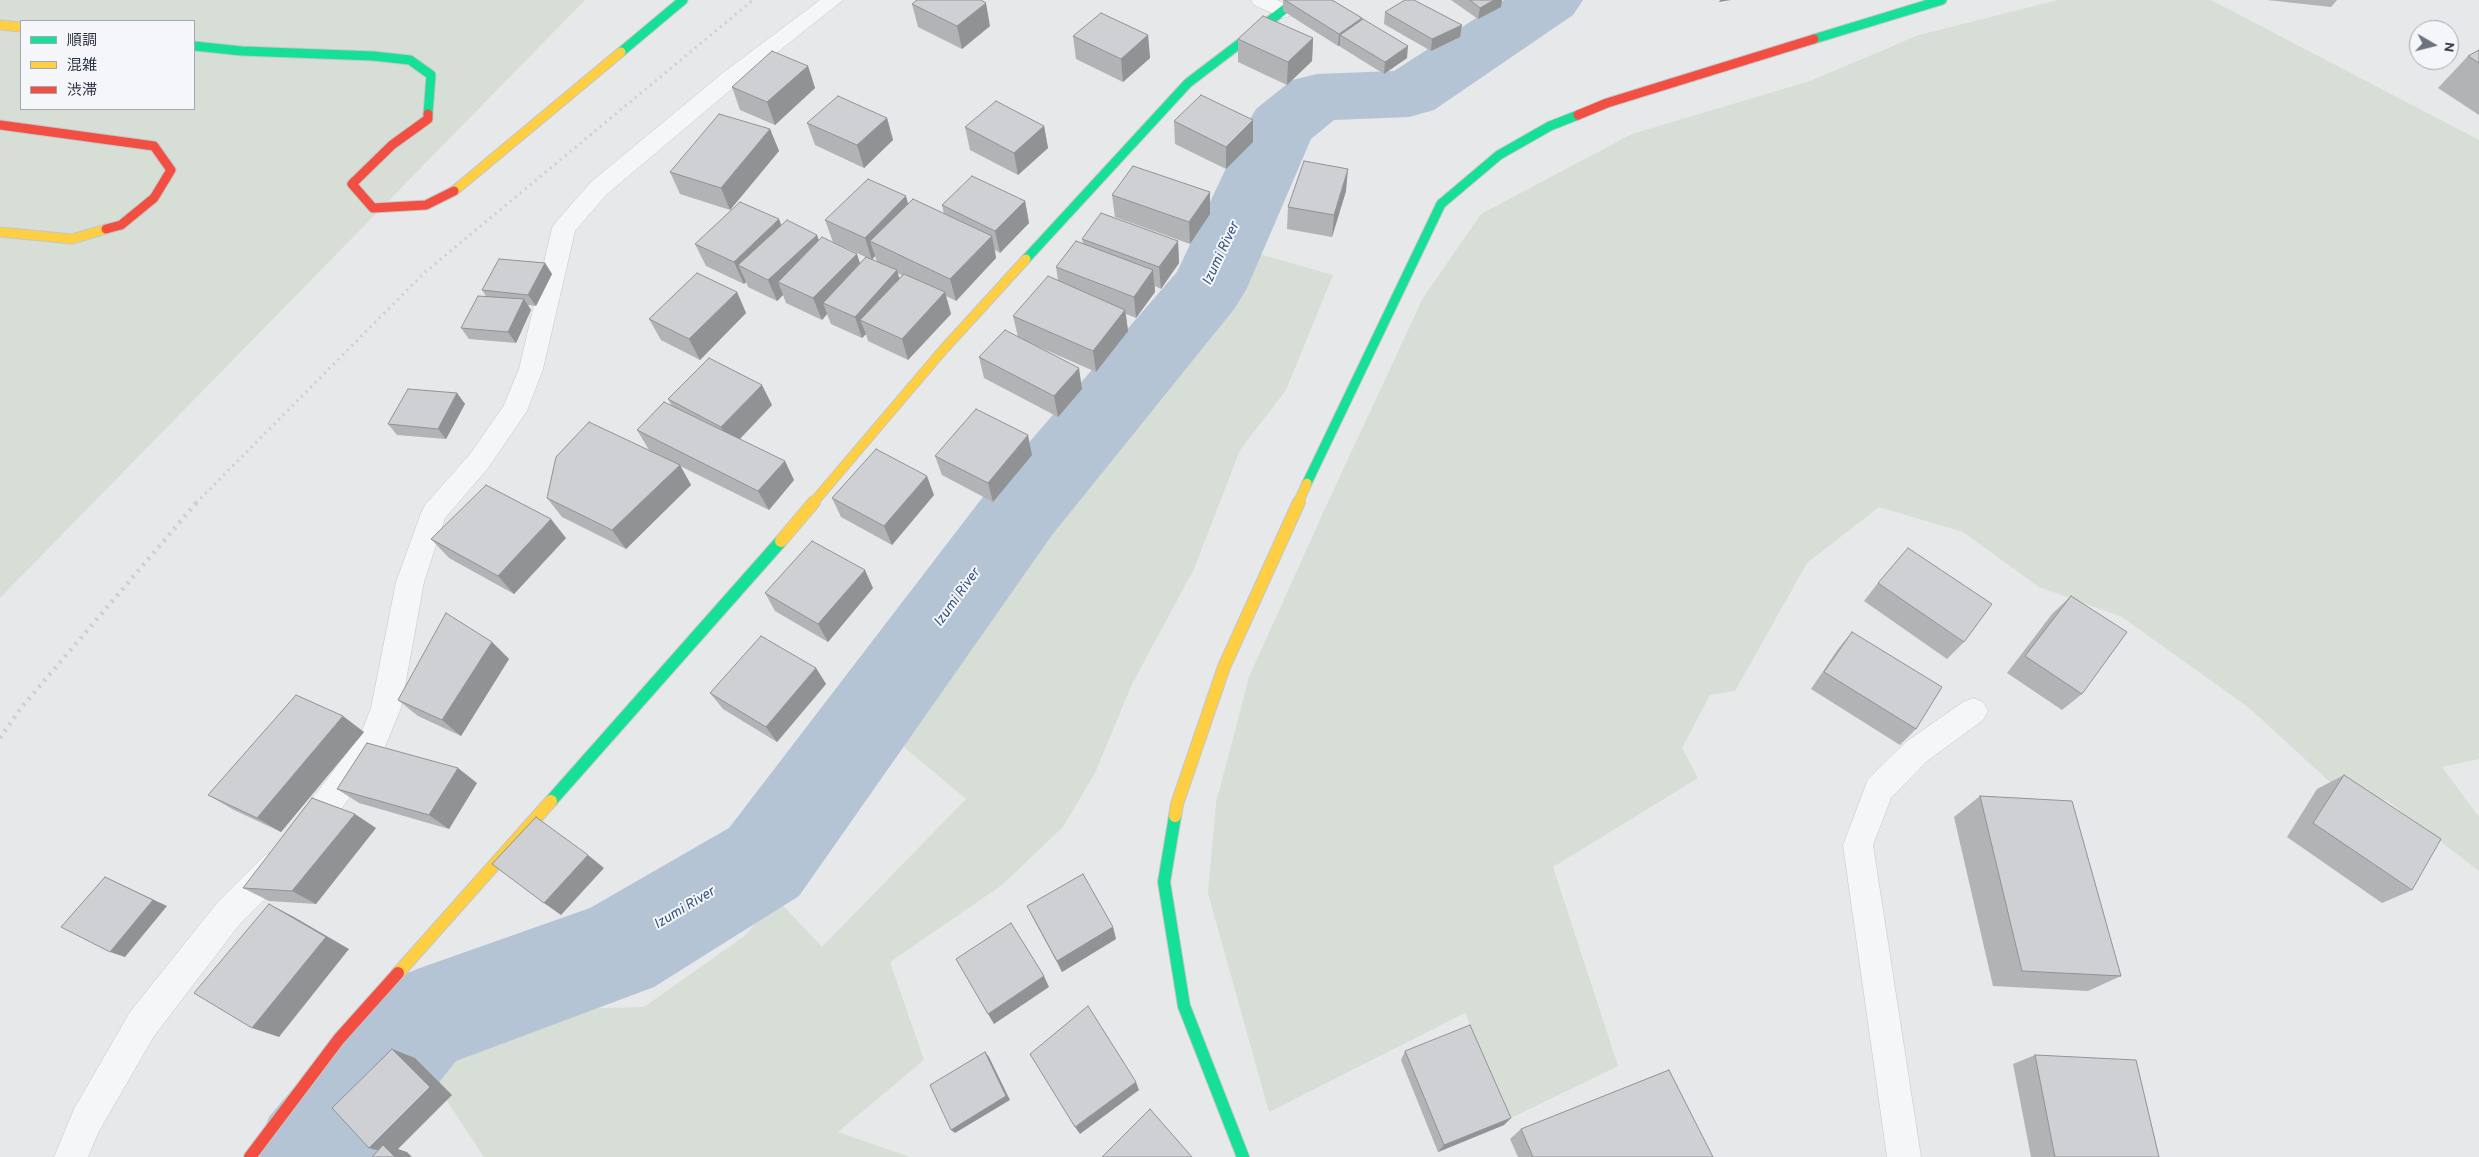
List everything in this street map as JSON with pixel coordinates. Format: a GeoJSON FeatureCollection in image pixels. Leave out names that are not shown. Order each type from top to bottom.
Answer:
{"type":"FeatureCollection","features":[{"type":"Feature","properties":{"kind":"street"},"geometry":{"type":"LineString","coordinates":[[195,46],[242,51],[373,56],[410,60],[431,75],[428,120],[392,145],[352,184],[373,208],[426,205],[459,189],[683,0]]}},
{"type":"Feature","properties":{"kind":"street"},"geometry":{"type":"LineString","coordinates":[[71,1157],[86,1121],[142,1024],[228,914],[284,859],[372,744],[386,708],[410,582],[434,512],[479,461],[514,411],[531,369],[564,228],[599,188],[732,77],[833,0]]}},
{"type":"Feature","properties":{"kind":"street"},"geometry":{"type":"LineString","coordinates":[[1262,0],[1290,5]]}},
{"type":"Feature","properties":{"kind":"street"},"geometry":{"type":"LineString","coordinates":[[1238,1154],[1184,1006],[1164,882],[1177,804],[1228,658],[1303,490],[1441,204],[1499,155],[1550,126],[1607,104],[1942,0]]}},
{"type":"Feature","properties":{"kind":"street"},"geometry":{"type":"LineString","coordinates":[[250,1157],[339,1039],[756,571],[943,350],[1188,83],[1290,5]]}},
{"type":"Feature","properties":{"kind":"street"},"geometry":{"type":"LineString","coordinates":[[0,25],[20,26]]}},
{"type":"Feature","properties":{"kind":"street"},"geometry":{"type":"LineString","coordinates":[[0,125],[154,146],[171,170],[154,198],[121,225],[72,239],[0,232]]}},
{"type":"Feature","properties":{"kind":"street"},"geometry":{"type":"LineString","coordinates":[[1904,1157],[1858,845],[1879,789],[1916,752],[1973,711]]}},
{"type":"Feature","properties":{"kind":"shaded area"},"geometry":{"type":"Polygon","coordinates":[[[0,0],[585,0],[0,598],[0,0]]]}},
{"type":"Feature","properties":{"kind":"shaded area"},"geometry":{"type":"Polygon","coordinates":[[[2058,0],[2211,0],[2479,140],[2479,759],[2442,767],[2479,817],[2479,871],[2388,801],[2331,783],[2248,707],[2122,617],[2039,587],[1963,532],[1879,507],[1807,563],[1735,691],[1710,695],[1682,748],[1698,778],[1553,867],[1618,1066],[1511,1118],[1465,1013],[1269,1112],[1208,893],[1216,803],[1249,677],[1423,298],[1481,214],[1632,134],[1810,81],[1919,35],[2058,0]]]}},
{"type":"Feature","properties":{"kind":"shaded area"},"geometry":{"type":"Polygon","coordinates":[[[1242,249],[1333,275],[1286,390],[1240,450],[1194,569],[1132,684],[1095,773],[1063,827],[1002,885],[890,962],[924,1060],[838,1132],[910,1157],[484,1157],[427,1071],[528,1010],[644,1007],[746,935],[775,897],[822,947],[966,799],[886,732],[1102,442],[1190,333],[1216,304],[1242,249]]]}},
{"type":"Feature","properties":{"kind":"building"},"geometry":{"type":"Polygon","coordinates":[[[917,0],[981,0],[986,3],[957,26],[912,4],[917,0]]]}},
{"type":"Feature","properties":{"kind":"building"},"geometry":{"type":"Polygon","coordinates":[[[1285,0],[1332,0],[1362,18],[1339,34],[1285,0]]]}},
{"type":"Feature","properties":{"kind":"building"},"geometry":{"type":"Polygon","coordinates":[[[1405,0],[1414,0],[1462,25],[1432,39],[1385,12],[1405,0]]]}},
{"type":"Feature","properties":{"kind":"building"},"geometry":{"type":"Polygon","coordinates":[[[1470,0],[1494,0],[1480,8],[1470,0]]]}},
{"type":"Feature","properties":{"kind":"building"},"geometry":{"type":"Polygon","coordinates":[[[1101,13],[1148,35],[1121,59],[1073,36],[1101,13]]]}},
{"type":"Feature","properties":{"kind":"building"},"geometry":{"type":"Polygon","coordinates":[[[1263,16],[1313,38],[1288,62],[1238,39],[1263,16]]]}},
{"type":"Feature","properties":{"kind":"building"},"geometry":{"type":"Polygon","coordinates":[[[1363,19],[1408,46],[1385,62],[1340,35],[1363,19]]]}},
{"type":"Feature","properties":{"kind":"building"},"geometry":{"type":"Polygon","coordinates":[[[2479,50],[2479,63],[2468,56],[2479,50]]]}},
{"type":"Feature","properties":{"kind":"building"},"geometry":{"type":"Polygon","coordinates":[[[772,51],[808,66],[767,102],[732,87],[772,51]]]}},
{"type":"Feature","properties":{"kind":"building"},"geometry":{"type":"Polygon","coordinates":[[[1201,95],[1253,120],[1226,147],[1174,121],[1201,95]]]}},
{"type":"Feature","properties":{"kind":"building"},"geometry":{"type":"Polygon","coordinates":[[[838,96],[887,118],[857,145],[807,123],[838,96]]]}},
{"type":"Feature","properties":{"kind":"building"},"geometry":{"type":"Polygon","coordinates":[[[996,101],[1044,126],[1014,153],[965,127],[996,101]]]}},
{"type":"Feature","properties":{"kind":"building"},"geometry":{"type":"Polygon","coordinates":[[[719,114],[770,129],[721,188],[670,172],[719,114]]]}},
{"type":"Feature","properties":{"kind":"building"},"geometry":{"type":"Polygon","coordinates":[[[1304,161],[1348,169],[1334,215],[1288,207],[1304,161]]]}},
{"type":"Feature","properties":{"kind":"building"},"geometry":{"type":"Polygon","coordinates":[[[1133,166],[1210,192],[1189,222],[1112,195],[1133,166]]]}},
{"type":"Feature","properties":{"kind":"building"},"geometry":{"type":"Polygon","coordinates":[[[972,176],[1025,201],[995,231],[942,205],[972,176]]]}},
{"type":"Feature","properties":{"kind":"building"},"geometry":{"type":"Polygon","coordinates":[[[868,179],[906,196],[865,238],[825,220],[868,179]]]}},
{"type":"Feature","properties":{"kind":"building"},"geometry":{"type":"Polygon","coordinates":[[[913,199],[992,236],[950,279],[870,241],[913,199]]]}},
{"type":"Feature","properties":{"kind":"building"},"geometry":{"type":"Polygon","coordinates":[[[740,202],[779,219],[734,262],[695,244],[740,202]]]}},
{"type":"Feature","properties":{"kind":"building"},"geometry":{"type":"Polygon","coordinates":[[[1101,213],[1178,241],[1159,267],[1082,239],[1101,213]]]}},
{"type":"Feature","properties":{"kind":"building"},"geometry":{"type":"Polygon","coordinates":[[[787,220],[817,235],[768,280],[738,265],[787,220]]]}},
{"type":"Feature","properties":{"kind":"building"},"geometry":{"type":"Polygon","coordinates":[[[822,237],[857,254],[813,298],[778,282],[822,237]]]}},
{"type":"Feature","properties":{"kind":"building"},"geometry":{"type":"Polygon","coordinates":[[[1076,241],[1153,270],[1134,297],[1056,267],[1076,241]]]}},
{"type":"Feature","properties":{"kind":"building"},"geometry":{"type":"Polygon","coordinates":[[[866,257],[897,270],[855,317],[823,303],[866,257]]]}},
{"type":"Feature","properties":{"kind":"building"},"geometry":{"type":"Polygon","coordinates":[[[499,259],[545,263],[528,295],[482,290],[499,259]]]}},
{"type":"Feature","properties":{"kind":"building"},"geometry":{"type":"Polygon","coordinates":[[[697,273],[737,292],[689,339],[649,319],[697,273]]]}},
{"type":"Feature","properties":{"kind":"building"},"geometry":{"type":"Polygon","coordinates":[[[904,274],[945,292],[902,339],[860,320],[904,274]]]}},
{"type":"Feature","properties":{"kind":"building"},"geometry":{"type":"Polygon","coordinates":[[[1048,276],[1125,310],[1093,351],[1013,316],[1048,276]]]}},
{"type":"Feature","properties":{"kind":"building"},"geometry":{"type":"Polygon","coordinates":[[[478,296],[524,299],[508,332],[461,328],[478,296]]]}},
{"type":"Feature","properties":{"kind":"building"},"geometry":{"type":"Polygon","coordinates":[[[1005,330],[1079,368],[1054,396],[979,357],[1005,330]]]}},
{"type":"Feature","properties":{"kind":"building"},"geometry":{"type":"Polygon","coordinates":[[[709,358],[762,385],[721,427],[668,399],[709,358]]]}},
{"type":"Feature","properties":{"kind":"building"},"geometry":{"type":"Polygon","coordinates":[[[408,389],[457,393],[438,429],[388,424],[408,389]]]}},
{"type":"Feature","properties":{"kind":"building"},"geometry":{"type":"Polygon","coordinates":[[[664,402],[785,461],[758,491],[637,430],[664,402]]]}},
{"type":"Feature","properties":{"kind":"building"},"geometry":{"type":"Polygon","coordinates":[[[976,409],[1028,435],[988,483],[935,456],[976,409]]]}},
{"type":"Feature","properties":{"kind":"building"},"geometry":{"type":"Polygon","coordinates":[[[589,422],[680,465],[612,530],[547,498],[556,457],[589,422]]]}},
{"type":"Feature","properties":{"kind":"building"},"geometry":{"type":"Polygon","coordinates":[[[876,449],[927,476],[884,526],[832,498],[876,449]]]}},
{"type":"Feature","properties":{"kind":"building"},"geometry":{"type":"Polygon","coordinates":[[[486,485],[551,519],[498,576],[431,539],[486,485]]]}},
{"type":"Feature","properties":{"kind":"building"},"geometry":{"type":"Polygon","coordinates":[[[812,541],[865,570],[818,624],[765,593],[812,541]]]}},
{"type":"Feature","properties":{"kind":"building"},"geometry":{"type":"Polygon","coordinates":[[[1908,548],[1992,604],[1964,642],[1878,583],[1908,548]]]}},
{"type":"Feature","properties":{"kind":"building"},"geometry":{"type":"Polygon","coordinates":[[[2071,596],[2127,632],[2082,694],[2025,656],[2071,596]]]}},
{"type":"Feature","properties":{"kind":"building"},"geometry":{"type":"Polygon","coordinates":[[[446,613],[492,642],[442,720],[398,700],[446,613]]]}},
{"type":"Feature","properties":{"kind":"building"},"geometry":{"type":"Polygon","coordinates":[[[1852,632],[1942,687],[1916,729],[1824,672],[1852,632]]]}},
{"type":"Feature","properties":{"kind":"building"},"geometry":{"type":"Polygon","coordinates":[[[761,636],[816,668],[766,727],[710,693],[761,636]]]}},
{"type":"Feature","properties":{"kind":"building"},"geometry":{"type":"Polygon","coordinates":[[[296,695],[343,716],[257,818],[208,795],[296,695]]]}},
{"type":"Feature","properties":{"kind":"building"},"geometry":{"type":"Polygon","coordinates":[[[367,743],[458,768],[429,815],[337,789],[367,743]]]}},
{"type":"Feature","properties":{"kind":"building"},"geometry":{"type":"Polygon","coordinates":[[[2344,775],[2441,839],[2412,890],[2313,823],[2344,775]]]}},
{"type":"Feature","properties":{"kind":"building"},"geometry":{"type":"Polygon","coordinates":[[[1980,796],[2072,801],[2121,976],[2022,971],[1980,796]]]}},
{"type":"Feature","properties":{"kind":"building"},"geometry":{"type":"Polygon","coordinates":[[[312,798],[355,814],[292,891],[243,888],[312,798]]]}},
{"type":"Feature","properties":{"kind":"building"},"geometry":{"type":"Polygon","coordinates":[[[536,817],[588,855],[544,903],[492,864],[536,817]]]}},
{"type":"Feature","properties":{"kind":"building"},"geometry":{"type":"Polygon","coordinates":[[[1083,874],[1113,927],[1057,961],[1027,906],[1083,874]]]}},
{"type":"Feature","properties":{"kind":"building"},"geometry":{"type":"Polygon","coordinates":[[[105,877],[153,900],[110,952],[61,927],[105,877]]]}},
{"type":"Feature","properties":{"kind":"building"},"geometry":{"type":"Polygon","coordinates":[[[269,904],[326,937],[252,1028],[194,993],[269,904]]]}},
{"type":"Feature","properties":{"kind":"building"},"geometry":{"type":"Polygon","coordinates":[[[1011,923],[1044,976],[988,1014],[956,959],[1011,923]]]}},
{"type":"Feature","properties":{"kind":"building"},"geometry":{"type":"Polygon","coordinates":[[[1088,1006],[1136,1082],[1075,1127],[1030,1054],[1088,1006]]]}},
{"type":"Feature","properties":{"kind":"building"},"geometry":{"type":"Polygon","coordinates":[[[1470,1025],[1511,1118],[1444,1145],[1405,1051],[1470,1025]]]}},
{"type":"Feature","properties":{"kind":"building"},"geometry":{"type":"Polygon","coordinates":[[[392,1049],[430,1087],[369,1148],[332,1108],[392,1049]]]}},
{"type":"Feature","properties":{"kind":"building"},"geometry":{"type":"Polygon","coordinates":[[[985,1052],[1006,1096],[951,1130],[930,1085],[985,1052]]]}},
{"type":"Feature","properties":{"kind":"building"},"geometry":{"type":"Polygon","coordinates":[[[2035,1055],[2136,1060],[2159,1157],[2055,1157],[2035,1055]]]}},
{"type":"Feature","properties":{"kind":"building"},"geometry":{"type":"Polygon","coordinates":[[[1669,1070],[1713,1157],[1533,1157],[1521,1129],[1669,1070]]]}},
{"type":"Feature","properties":{"kind":"building"},"geometry":{"type":"Polygon","coordinates":[[[1150,1109],[1192,1157],[1102,1157],[1150,1109]]]}},
{"type":"Feature","properties":{"kind":"building"},"geometry":{"type":"Polygon","coordinates":[[[383,1145],[395,1157],[372,1157],[383,1145]]]}},
{"type":"Feature","properties":{"kind":"waterway","name":"Izumi River"},"geometry":{"type":"LineString","coordinates":[[309,1157],[420,1021],[617,950],[764,862],[1022,510],[1208,288],[1281,126],[1317,97],[1409,94],[1550,0]]}},
{"type":"Feature","properties":{"kind":"railway"},"geometry":{"type":"LineString","coordinates":[[196,503],[424,273],[753,0]]}},
{"type":"Feature","properties":{"kind":"railway"},"geometry":{"type":"LineString","coordinates":[[0,738],[21,708],[197,502]]}},
{"type":"Feature","properties":{"kind":"traffic: fast"},"geometry":{"type":"LineString","coordinates":[[621,52],[683,0]]}},
{"type":"Feature","properties":{"kind":"traffic: fast"},"geometry":{"type":"LineString","coordinates":[[1026,259],[1188,83],[1297,0]]}},
{"type":"Feature","properties":{"kind":"traffic: fast"},"geometry":{"type":"LineString","coordinates":[[1814,39],[1942,0]]}},
{"type":"Feature","properties":{"kind":"traffic: fast"},"geometry":{"type":"LineString","coordinates":[[195,46],[242,51],[373,56],[410,60],[431,75],[428,114]]}},
{"type":"Feature","properties":{"kind":"traffic: fast"},"geometry":{"type":"LineString","coordinates":[[1307,483],[1441,204],[1499,155],[1550,126],[1578,115]]}},
{"type":"Feature","properties":{"kind":"traffic: fast"},"geometry":{"type":"LineString","coordinates":[[551,801],[781,541]]}},
{"type":"Feature","properties":{"kind":"traffic: fast"},"geometry":{"type":"LineString","coordinates":[[1175,816],[1164,882],[1184,1006],[1243,1157]]}},
{"type":"Feature","properties":{"kind":"traffic: slow"},"geometry":{"type":"LineString","coordinates":[[0,25],[20,27]]}},
{"type":"Feature","properties":{"kind":"traffic: slow"},"geometry":{"type":"LineString","coordinates":[[454,191],[621,52]]}},
{"type":"Feature","properties":{"kind":"traffic: slow"},"geometry":{"type":"LineString","coordinates":[[0,232],[72,239],[106,229]]}},
{"type":"Feature","properties":{"kind":"traffic: slow"},"geometry":{"type":"LineString","coordinates":[[781,541],[943,350],[1026,259]]}},
{"type":"Feature","properties":{"kind":"traffic: slow"},"geometry":{"type":"LineString","coordinates":[[1175,816],[1177,804],[1224,667],[1307,483]]}},
{"type":"Feature","properties":{"kind":"traffic: slow"},"geometry":{"type":"LineString","coordinates":[[398,973],[551,801]]}},
{"type":"Feature","properties":{"kind":"traffic: jam"},"geometry":{"type":"LineString","coordinates":[[1578,115],[1607,103],[1814,39]]}},
{"type":"Feature","properties":{"kind":"traffic: jam"},"geometry":{"type":"LineString","coordinates":[[428,114],[428,119],[392,145],[352,184],[373,208],[426,205],[454,191]]}},
{"type":"Feature","properties":{"kind":"traffic: jam"},"geometry":{"type":"LineString","coordinates":[[0,125],[154,146],[171,170],[154,198],[121,225],[106,229]]}},
{"type":"Feature","properties":{"kind":"traffic: jam"},"geometry":{"type":"LineString","coordinates":[[250,1157],[339,1039],[398,973]]}}]}
